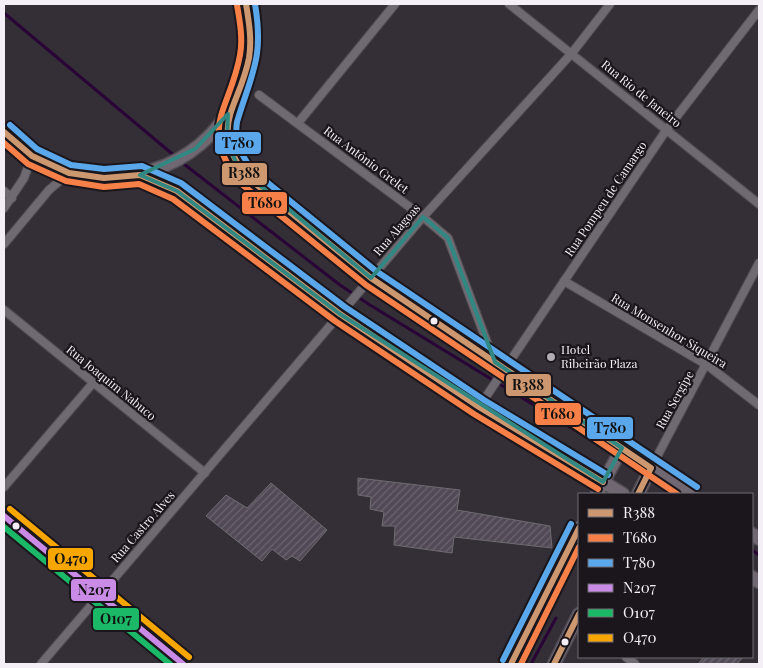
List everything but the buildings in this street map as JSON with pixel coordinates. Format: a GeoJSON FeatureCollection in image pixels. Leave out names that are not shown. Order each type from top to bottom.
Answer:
{"type":"FeatureCollection","features":[{"type":"Feature","properties":{"kind":"main road"},"geometry":{"type":"LineString","coordinates":[[4,132],[32,156],[69,173],[104,178],[140,175],[160,169],[195,149],[213,133],[228,114],[241,87],[249,59],[250,30],[246,4]]}},
{"type":"Feature","properties":{"kind":"main road"},"geometry":{"type":"LineString","coordinates":[[228,114],[227,141],[238,167],[246,176],[369,280],[650,471],[690,493]]}},
{"type":"Feature","properties":{"kind":"main road"},"geometry":{"type":"LineString","coordinates":[[140,175],[176,191],[481,405],[605,478],[623,493]]}},
{"type":"Feature","properties":{"kind":"main road"},"geometry":{"type":"LineString","coordinates":[[598,493],[620,451]]}},
{"type":"Feature","properties":{"kind":"main road"},"geometry":{"type":"LineString","coordinates":[[639,493],[650,471]]}},
{"type":"Feature","properties":{"kind":"main road"},"geometry":{"type":"LineString","coordinates":[[511,664],[578,530]]}},
{"type":"Feature","properties":{"kind":"main road"},"geometry":{"type":"LineString","coordinates":[[554,664],[578,618]]}},
{"type":"Feature","properties":{"kind":"street"},"geometry":{"type":"LineString","coordinates":[[298,123],[395,4]]}},
{"type":"Feature","properties":{"kind":"street","name":"Rua Rio de Janeiro"},"geometry":{"type":"LineString","coordinates":[[509,4],[759,204]]}},
{"type":"Feature","properties":{"kind":"street","name":"Rua Alagoas"},"geometry":{"type":"LineString","coordinates":[[205,473],[423,217],[572,53],[610,4]]}},
{"type":"Feature","properties":{"kind":"street"},"geometry":{"type":"LineString","coordinates":[[756,4],[759,8]]}},
{"type":"Feature","properties":{"kind":"street","name":"Rua Pompeu de Camargo"},"geometry":{"type":"LineString","coordinates":[[481,405],[500,368],[564,281],[667,129],[759,8]]}},
{"type":"Feature","properties":{"kind":"street","name":"Rua Antônio Grelet"},"geometry":{"type":"LineString","coordinates":[[259,95],[423,217],[448,238],[500,368]]}},
{"type":"Feature","properties":{"kind":"street"},"geometry":{"type":"LineString","coordinates":[[4,208],[24,178],[32,156]]}},
{"type":"Feature","properties":{"kind":"street"},"geometry":{"type":"LineString","coordinates":[[4,244],[49,190],[69,173]]}},
{"type":"Feature","properties":{"kind":"street"},"geometry":{"type":"LineString","coordinates":[[4,191],[12,198]]}},
{"type":"Feature","properties":{"kind":"street","name":"Rua Sergipe"},"geometry":{"type":"LineString","coordinates":[[650,471],[759,263]]}},
{"type":"Feature","properties":{"kind":"street","name":"Rua Monsenhor Siqueira"},"geometry":{"type":"LineString","coordinates":[[564,281],[707,365],[759,405]]}},
{"type":"Feature","properties":{"kind":"street","name":"Rua Joaquim Nabuco"},"geometry":{"type":"LineString","coordinates":[[4,310],[205,473]]}},
{"type":"Feature","properties":{"kind":"street"},"geometry":{"type":"LineString","coordinates":[[4,487],[93,383]]}},
{"type":"Feature","properties":{"kind":"street","name":"Rua Castro Alves"},"geometry":{"type":"LineString","coordinates":[[41,664],[205,473]]}},
{"type":"Feature","properties":{"kind":"street"},"geometry":{"type":"LineString","coordinates":[[4,516],[101,594],[182,664]]}},
{"type":"Feature","properties":{"kind":"highlighted area"},"geometry":{"type":"Polygon","coordinates":[[[228,114],[227,141],[238,167],[371,278],[423,217],[448,238],[495,362],[622,448],[603,482],[340,314],[177,191],[140,175],[195,149],[228,114]]]}},
{"type":"Feature","properties":{"kind":"waterway"},"geometry":{"type":"LineString","coordinates":[[4,13],[176,157]]}},
{"type":"Feature","properties":{"kind":"waterway"},"geometry":{"type":"LineString","coordinates":[[180,161],[340,285],[614,454]]}},
{"type":"Feature","properties":{"kind":"waterway"},"geometry":{"type":"LineString","coordinates":[[619,457],[645,474]]}},
{"type":"Feature","properties":{"kind":"waterway"},"geometry":{"type":"LineString","coordinates":[[651,478],[673,493]]}},
{"type":"Feature","properties":{"kind":"waterway"},"geometry":{"type":"LineString","coordinates":[[753,551],[759,555]]}},
{"type":"Feature","properties":{"kind":"waterway"},"geometry":{"type":"LineString","coordinates":[[531,664],[556,618]]}},
{"type":"Feature","properties":{"kind":"transit line","name":"R388"},"geometry":{"type":"LineString","coordinates":[[246,4],[250,51],[244,76],[230,117],[228,130],[229,143],[235,158],[246,176],[371,278],[651,468],[638,493]]}},
{"type":"Feature","properties":{"kind":"transit line","name":"T780"},"geometry":{"type":"LineString","coordinates":[[255,4],[258,38],[257,52],[252,77],[236,129],[239,148],[252,170],[376,271],[697,487]]}},
{"type":"Feature","properties":{"kind":"transit line","name":"T680"},"geometry":{"type":"LineString","coordinates":[[237,5],[241,49],[235,74],[220,118],[219,132],[220,146],[227,163],[239,182],[366,285],[676,493]]}},
{"type":"Feature","properties":{"kind":"transit line","name":"T780"},"geometry":{"type":"LineString","coordinates":[[10,125],[37,149],[71,165],[104,169],[142,166],[181,183],[345,307],[484,400],[608,475]]}},
{"type":"Feature","properties":{"kind":"transit line","name":"R388"},"geometry":{"type":"LineString","coordinates":[[4,132],[32,156],[69,173],[104,178],[140,175],[177,191],[340,314],[479,407],[603,482]]}},
{"type":"Feature","properties":{"kind":"transit line","name":"T680"},"geometry":{"type":"LineString","coordinates":[[4,143],[28,164],[66,181],[104,187],[139,184],[173,199],[335,321],[474,414],[598,489]]}},
{"type":"Feature","properties":{"kind":"transit line","name":"O470"},"geometry":{"type":"LineString","coordinates":[[10,509],[189,657]]}},
{"type":"Feature","properties":{"kind":"transit line","name":"N207"},"geometry":{"type":"LineString","coordinates":[[4,516],[183,664]]}},
{"type":"Feature","properties":{"kind":"transit line","name":"T780"},"geometry":{"type":"LineString","coordinates":[[503,660],[571,524]]}},
{"type":"Feature","properties":{"kind":"transit line","name":"O107"},"geometry":{"type":"LineString","coordinates":[[4,527],[170,664]]}},
{"type":"Feature","properties":{"kind":"transit line","name":"R388"},"geometry":{"type":"LineString","coordinates":[[511,664],[578,530]]}},
{"type":"Feature","properties":{"kind":"transit line","name":"T680"},"geometry":{"type":"LineString","coordinates":[[521,664],[578,549]]}},
{"type":"Feature","properties":{"kind":"transit line","name":"R388"},"geometry":{"type":"LineString","coordinates":[[554,664],[578,616]]}},
{"type":"Feature","properties":{"kind":"place","name":"Hotel Ribeirão Plaza"},"geometry":{"type":"Point","coordinates":[551,357]}}]}
